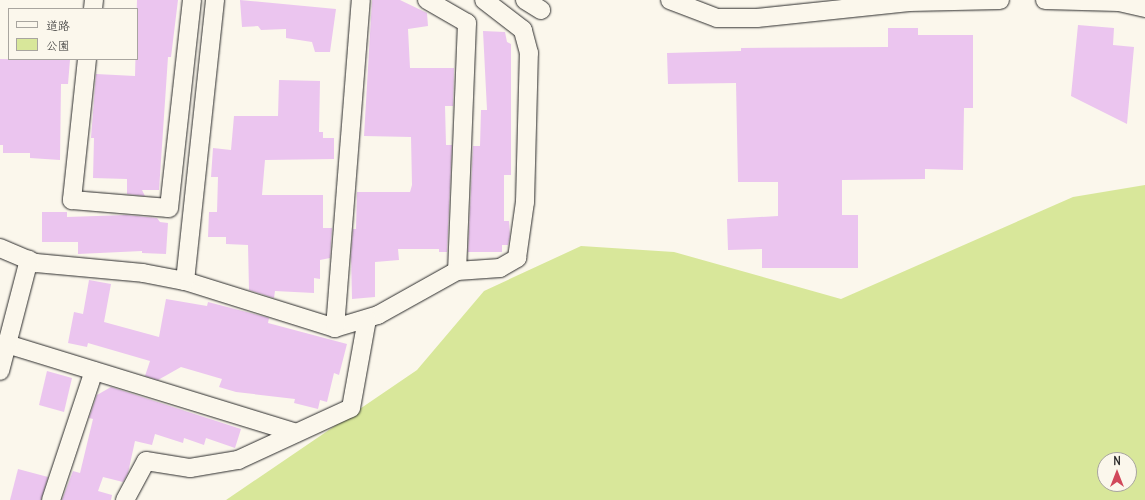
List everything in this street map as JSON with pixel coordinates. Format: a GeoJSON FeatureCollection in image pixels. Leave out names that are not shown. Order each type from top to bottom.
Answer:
{"type":"FeatureCollection","features":[{"type":"Feature","properties":{"kind":"street"},"geometry":{"type":"LineString","coordinates":[[87,60],[72,200],[169,208],[192,0]]}},
{"type":"Feature","properties":{"kind":"street"},"geometry":{"type":"LineString","coordinates":[[185,281],[215,0]]}},
{"type":"Feature","properties":{"kind":"street"},"geometry":{"type":"LineString","coordinates":[[335,328],[361,0]]}},
{"type":"Feature","properties":{"kind":"street"},"geometry":{"type":"LineString","coordinates":[[427,0],[467,23],[457,271]]}},
{"type":"Feature","properties":{"kind":"street"},"geometry":{"type":"LineString","coordinates":[[2,246],[29,260],[144,273],[185,281],[335,328],[367,319],[457,271],[500,268],[517,258],[525,202],[528,53],[523,30],[484,0]]}},
{"type":"Feature","properties":{"kind":"street"},"geometry":{"type":"LineString","coordinates":[[525,0],[541,10]]}},
{"type":"Feature","properties":{"kind":"street"},"geometry":{"type":"LineString","coordinates":[[670,0],[717,18],[757,18],[909,2],[1000,0]]}},
{"type":"Feature","properties":{"kind":"street"},"geometry":{"type":"LineString","coordinates":[[1045,0],[1112,1],[1145,8]]}},
{"type":"Feature","properties":{"kind":"street"},"geometry":{"type":"LineString","coordinates":[[0,371],[29,260]]}},
{"type":"Feature","properties":{"kind":"street"},"geometry":{"type":"LineString","coordinates":[[125,500],[146,461],[190,468],[238,460],[351,408],[367,319]]}},
{"type":"Feature","properties":{"kind":"street"},"geometry":{"type":"LineString","coordinates":[[7,344],[296,433]]}},
{"type":"Feature","properties":{"kind":"street"},"geometry":{"type":"LineString","coordinates":[[51,500],[94,371]]}},
{"type":"Feature","properties":{"kind":"green space"},"geometry":{"type":"Polygon","coordinates":[[[1145,185],[1145,500],[226,500],[417,370],[484,291],[581,246],[674,252],[841,299],[1073,197],[1145,185]]]}},
{"type":"Feature","properties":{"kind":"building"},"geometry":{"type":"Polygon","coordinates":[[[137,0],[178,0],[171,57],[168,57],[159,190],[142,190],[145,196],[127,194],[127,179],[93,178],[94,138],[91,138],[96,74],[135,76],[135,60],[138,60],[138,8],[137,8],[137,0]]]}},
{"type":"Feature","properties":{"kind":"building"},"geometry":{"type":"Polygon","coordinates":[[[240,0],[336,9],[330,52],[315,52],[312,42],[286,38],[286,29],[261,30],[258,26],[242,27],[240,0]]]}},
{"type":"Feature","properties":{"kind":"building"},"geometry":{"type":"Polygon","coordinates":[[[372,0],[400,0],[427,13],[428,26],[408,29],[410,68],[454,68],[453,106],[445,106],[446,145],[452,145],[447,252],[439,252],[439,249],[398,249],[399,260],[375,262],[375,297],[352,299],[351,256],[353,229],[356,229],[357,192],[410,192],[412,185],[411,137],[364,136],[372,0]]]}},
{"type":"Feature","properties":{"kind":"building"},"geometry":{"type":"Polygon","coordinates":[[[1078,25],[1114,28],[1113,45],[1134,47],[1127,124],[1071,96],[1078,25]]]}},
{"type":"Feature","properties":{"kind":"building"},"geometry":{"type":"Polygon","coordinates":[[[888,28],[918,28],[918,35],[973,35],[973,108],[964,108],[963,170],[925,169],[925,179],[842,180],[842,215],[858,215],[858,268],[762,268],[762,249],[728,250],[727,219],[778,216],[778,182],[738,182],[736,83],[668,84],[667,53],[741,51],[741,48],[888,47],[888,28]]]}},
{"type":"Feature","properties":{"kind":"building"},"geometry":{"type":"Polygon","coordinates":[[[483,31],[505,32],[507,42],[511,44],[511,175],[504,175],[504,221],[509,221],[510,236],[508,245],[502,245],[502,252],[468,252],[473,146],[480,146],[481,110],[487,110],[483,31]]]}},
{"type":"Feature","properties":{"kind":"building"},"geometry":{"type":"Polygon","coordinates":[[[0,59],[70,60],[68,84],[61,84],[60,160],[30,158],[30,153],[3,153],[3,145],[0,145],[0,59]]]}},
{"type":"Feature","properties":{"kind":"building"},"geometry":{"type":"Polygon","coordinates":[[[279,80],[320,81],[319,132],[323,132],[323,138],[334,138],[334,159],[265,160],[262,195],[323,195],[323,228],[332,228],[330,258],[320,260],[320,279],[314,278],[314,293],[275,291],[274,298],[249,290],[248,245],[226,244],[226,237],[208,237],[209,212],[217,212],[218,177],[211,177],[213,148],[231,150],[234,116],[278,116],[279,80]]]}},
{"type":"Feature","properties":{"kind":"building"},"geometry":{"type":"Polygon","coordinates":[[[42,212],[67,212],[67,217],[126,215],[157,218],[160,222],[168,223],[166,254],[142,253],[142,251],[78,254],[78,242],[42,242],[42,212]]]}},
{"type":"Feature","properties":{"kind":"building"},"geometry":{"type":"Polygon","coordinates":[[[89,280],[111,284],[104,322],[159,337],[166,299],[207,306],[208,302],[269,318],[268,323],[347,344],[339,375],[334,373],[327,402],[320,400],[318,409],[294,403],[295,399],[236,392],[219,387],[222,379],[181,367],[158,380],[145,376],[150,361],[88,343],[87,347],[68,343],[74,312],[83,314],[89,280]]]}},
{"type":"Feature","properties":{"kind":"building"},"geometry":{"type":"Polygon","coordinates":[[[47,371],[72,378],[64,412],[39,405],[47,371]]]}},
{"type":"Feature","properties":{"kind":"building"},"geometry":{"type":"Polygon","coordinates":[[[111,387],[241,429],[235,448],[206,438],[204,445],[184,438],[183,443],[155,434],[152,445],[135,441],[128,473],[123,482],[103,477],[98,491],[112,495],[111,500],[62,500],[73,471],[80,473],[93,419],[89,418],[97,395],[111,387]]]}},
{"type":"Feature","properties":{"kind":"building"},"geometry":{"type":"Polygon","coordinates":[[[18,469],[48,477],[41,500],[10,500],[18,469]]]}}]}
